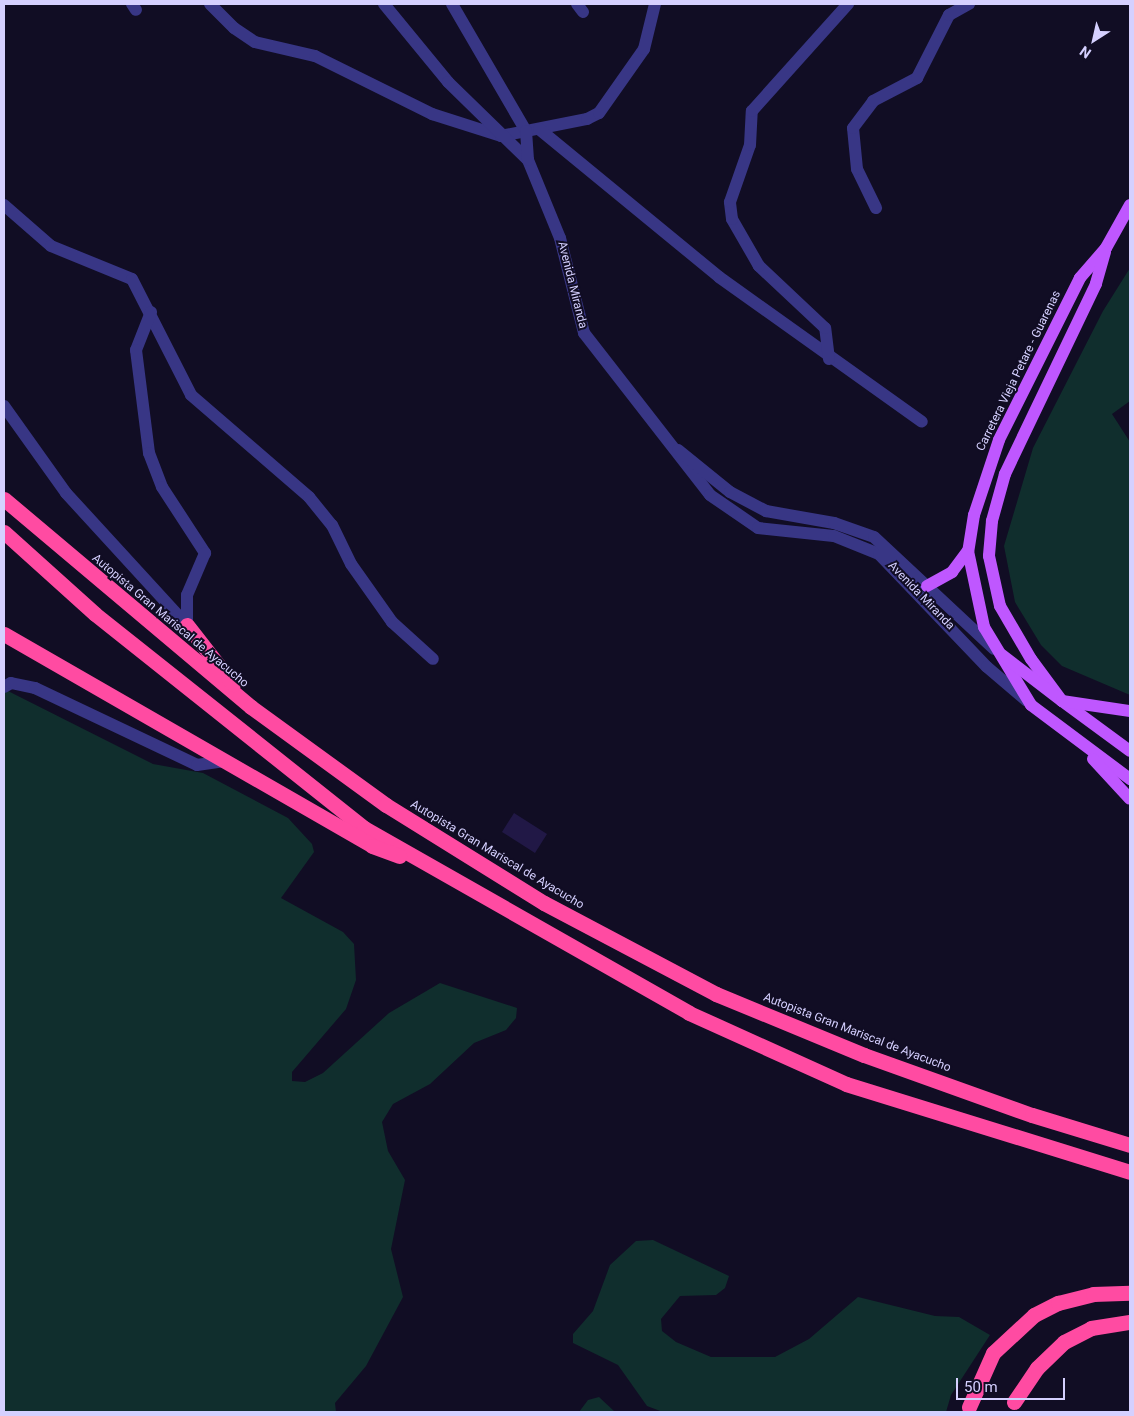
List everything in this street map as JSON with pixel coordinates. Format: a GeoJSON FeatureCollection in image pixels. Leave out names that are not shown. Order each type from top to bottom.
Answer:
{"type":"FeatureCollection","features":[{"type":"Feature","properties":{"kind":"highway","name":"Autopista Gran Mariscal de Ayacucho"},"geometry":{"type":"LineString","coordinates":[[4,499],[251,707],[386,805],[536,898],[716,994],[864,1055],[1032,1115],[1130,1144]]}},
{"type":"Feature","properties":{"kind":"highway"},"geometry":{"type":"LineString","coordinates":[[4,532],[95,614],[364,828],[689,1013],[846,1084],[1130,1172]]}},
{"type":"Feature","properties":{"kind":"highway"},"geometry":{"type":"LineString","coordinates":[[187,625],[251,707]]}},
{"type":"Feature","properties":{"kind":"highway"},"geometry":{"type":"LineString","coordinates":[[4,634],[372,846],[449,876]]}},
{"type":"Feature","properties":{"kind":"highway"},"geometry":{"type":"LineString","coordinates":[[968,1407],[993,1353],[1034,1315],[1058,1303],[1093,1294],[1130,1293]]}},
{"type":"Feature","properties":{"kind":"highway"},"geometry":{"type":"LineString","coordinates":[[1014,1402],[1036,1368],[1064,1342],[1091,1328],[1130,1322]]}},
{"type":"Feature","properties":{"kind":"main road","name":"Carretera Vieja Petare - Guarenas"},"geometry":{"type":"LineString","coordinates":[[1130,205],[1106,248],[1080,278],[999,440],[974,515],[968,551],[978,606],[994,649],[1031,705],[1130,779]]}},
{"type":"Feature","properties":{"kind":"main road","name":"Carretera Vieja Petare - Guarenas"},"geometry":{"type":"LineString","coordinates":[[1106,248],[1096,284],[1023,428],[997,495],[989,540],[1000,606],[1017,639],[1062,701],[1130,751]]}},
{"type":"Feature","properties":{"kind":"main road"},"geometry":{"type":"LineString","coordinates":[[927,586],[952,572],[968,551]]}},
{"type":"Feature","properties":{"kind":"main road"},"geometry":{"type":"LineString","coordinates":[[994,649],[1062,701],[1130,711]]}},
{"type":"Feature","properties":{"kind":"main road"},"geometry":{"type":"LineString","coordinates":[[1077,739],[1130,799]]}},
{"type":"Feature","properties":{"kind":"street"},"geometry":{"type":"LineString","coordinates":[[210,4],[234,28],[256,42],[315,56],[432,114],[501,136],[588,119],[610,102],[644,49],[656,4]]}},
{"type":"Feature","properties":{"kind":"street","name":"Avenida Miranda"},"geometry":{"type":"LineString","coordinates":[[384,4],[448,82],[501,136],[528,160]]}},
{"type":"Feature","properties":{"kind":"street","name":"Avenida Miranda"},"geometry":{"type":"LineString","coordinates":[[452,4],[526,131],[528,160],[560,238],[584,333],[710,495],[745,523],[834,536],[879,554],[987,667],[1031,705]]}},
{"type":"Feature","properties":{"kind":"street"},"geometry":{"type":"LineString","coordinates":[[829,359],[825,328],[759,266],[732,219],[730,202],[750,145],[752,111],[848,4]]}},
{"type":"Feature","properties":{"kind":"street"},"geometry":{"type":"LineString","coordinates":[[876,208],[857,169],[853,128],[873,101],[917,78],[949,16],[969,4]]}},
{"type":"Feature","properties":{"kind":"street"},"geometry":{"type":"LineString","coordinates":[[539,129],[691,255],[829,359],[922,422]]}},
{"type":"Feature","properties":{"kind":"street"},"geometry":{"type":"LineString","coordinates":[[4,205],[51,246],[132,278],[151,312],[191,395],[309,497],[332,525],[351,564],[392,622],[433,659]]}},
{"type":"Feature","properties":{"kind":"street"},"geometry":{"type":"LineString","coordinates":[[151,312],[136,350],[149,453],[162,487],[205,553],[187,595],[187,625]]}},
{"type":"Feature","properties":{"kind":"street"},"geometry":{"type":"LineString","coordinates":[[4,406],[66,493],[187,625]]}},
{"type":"Feature","properties":{"kind":"street","name":"Avenida Miranda"},"geometry":{"type":"LineString","coordinates":[[671,447],[694,458],[730,492],[766,511],[834,523],[874,537],[994,649]]}},
{"type":"Feature","properties":{"kind":"street"},"geometry":{"type":"LineString","coordinates":[[4,687],[11,683],[35,688],[197,765],[225,761]]}},
{"type":"Feature","properties":{"kind":"green space"},"geometry":{"type":"Polygon","coordinates":[[[1130,268],[1130,401],[1112,414],[1130,442],[1130,695],[1062,666],[1041,645],[1015,602],[1004,546],[1033,448],[1103,311],[1130,268]]]}},
{"type":"Feature","properties":{"kind":"green space"},"geometry":{"type":"Polygon","coordinates":[[[4,689],[153,764],[203,773],[288,818],[312,844],[314,852],[281,898],[343,932],[354,944],[356,980],[346,1009],[292,1072],[292,1081],[305,1082],[323,1073],[389,1013],[440,983],[517,1008],[516,1018],[506,1030],[474,1043],[430,1084],[393,1104],[382,1122],[388,1151],[405,1180],[391,1249],[403,1297],[366,1366],[335,1403],[336,1412],[4,1412],[4,689]]]}},
{"type":"Feature","properties":{"kind":"green space"},"geometry":{"type":"Polygon","coordinates":[[[653,1240],[729,1276],[725,1288],[716,1295],[680,1296],[661,1319],[662,1331],[676,1342],[711,1357],[775,1357],[809,1339],[858,1297],[935,1316],[959,1317],[990,1335],[951,1395],[946,1412],[663,1412],[647,1406],[618,1365],[573,1343],[573,1334],[593,1311],[610,1265],[636,1241],[653,1240]]]}},
{"type":"Feature","properties":{"kind":"green space"},"geometry":{"type":"Polygon","coordinates":[[[599,1397],[615,1412],[579,1412],[588,1400],[599,1397]]]}},
{"type":"Feature","properties":{"kind":"building"},"geometry":{"type":"Polygon","coordinates":[[[514,813],[547,834],[535,853],[502,832],[514,813]]]}}]}
